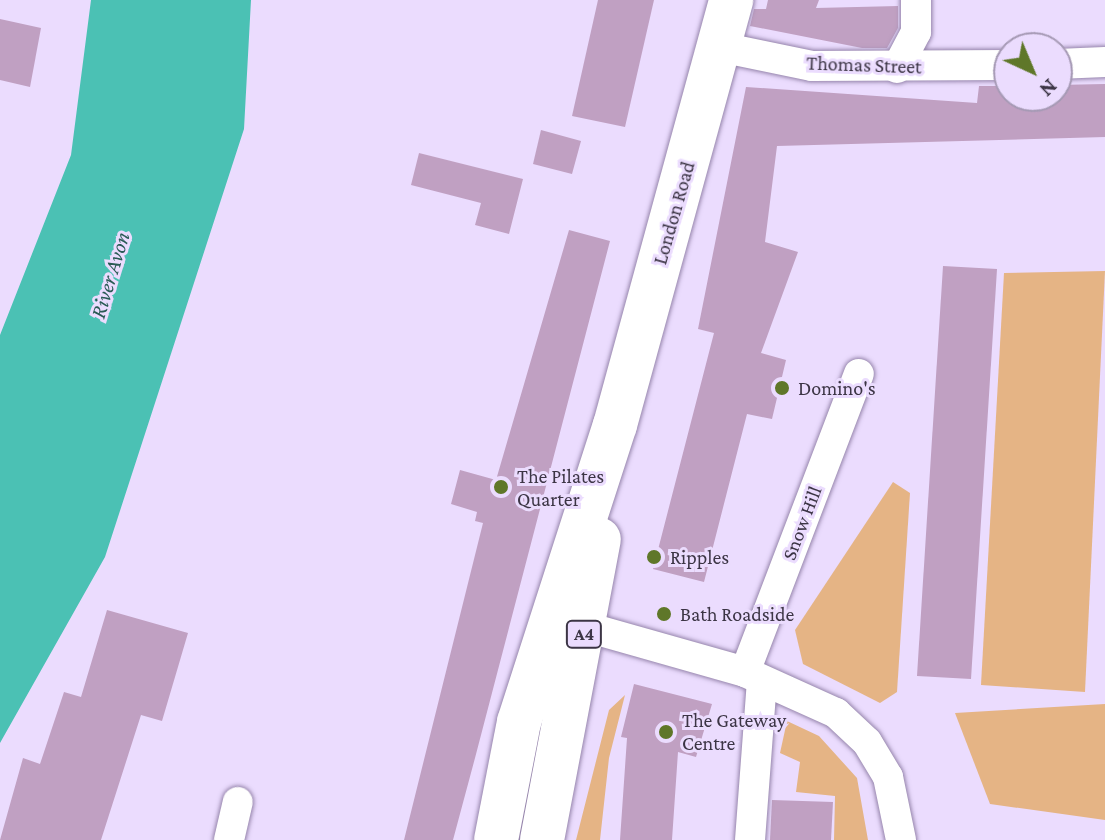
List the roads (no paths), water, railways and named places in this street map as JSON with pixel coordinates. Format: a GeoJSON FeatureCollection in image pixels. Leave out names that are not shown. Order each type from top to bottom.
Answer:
{"type":"FeatureCollection","features":[{"type":"Feature","properties":{"kind":"highway","name":"London Road"},"geometry":{"type":"LineString","coordinates":[[542,840],[569,622],[615,425],[731,0]]}},
{"type":"Feature","properties":{"kind":"highway","name":"London Road"},"geometry":{"type":"LineString","coordinates":[[496,840],[519,722],[569,622]]}},
{"type":"Feature","properties":{"kind":"street"},"geometry":{"type":"LineString","coordinates":[[897,68],[916,32],[916,0]]}},
{"type":"Feature","properties":{"kind":"street","name":"Thomas Street"},"geometry":{"type":"LineString","coordinates":[[720,47],[812,66],[993,65]]}},
{"type":"Feature","properties":{"kind":"street"},"geometry":{"type":"LineString","coordinates":[[1073,63],[1105,62]]}},
{"type":"Feature","properties":{"kind":"street","name":"Snow Hill"},"geometry":{"type":"LineString","coordinates":[[750,840],[753,676],[859,374]]}},
{"type":"Feature","properties":{"kind":"street"},"geometry":{"type":"LineString","coordinates":[[569,622],[753,676],[836,713],[867,742],[888,777],[901,840]]}},
{"type":"Feature","properties":{"kind":"street"},"geometry":{"type":"LineString","coordinates":[[229,840],[238,802]]}},
{"type":"Feature","properties":{"kind":"water","name":"River Avon"},"geometry":{"type":"Polygon","coordinates":[[[91,0],[251,0],[244,129],[105,557],[0,743],[0,335],[71,155],[91,0]]]}},
{"type":"Feature","properties":{"kind":"place","name":"Domino's"},"geometry":{"type":"Point","coordinates":[782,388]}},
{"type":"Feature","properties":{"kind":"place","name":"The Pilates Quarter"},"geometry":{"type":"Point","coordinates":[501,487]}},
{"type":"Feature","properties":{"kind":"place","name":"Ripples"},"geometry":{"type":"Point","coordinates":[654,557]}},
{"type":"Feature","properties":{"kind":"place","name":"Bath Roadside"},"geometry":{"type":"Point","coordinates":[664,614]}},
{"type":"Feature","properties":{"kind":"place","name":"The Gateway Centre"},"geometry":{"type":"Point","coordinates":[666,732]}}]}
